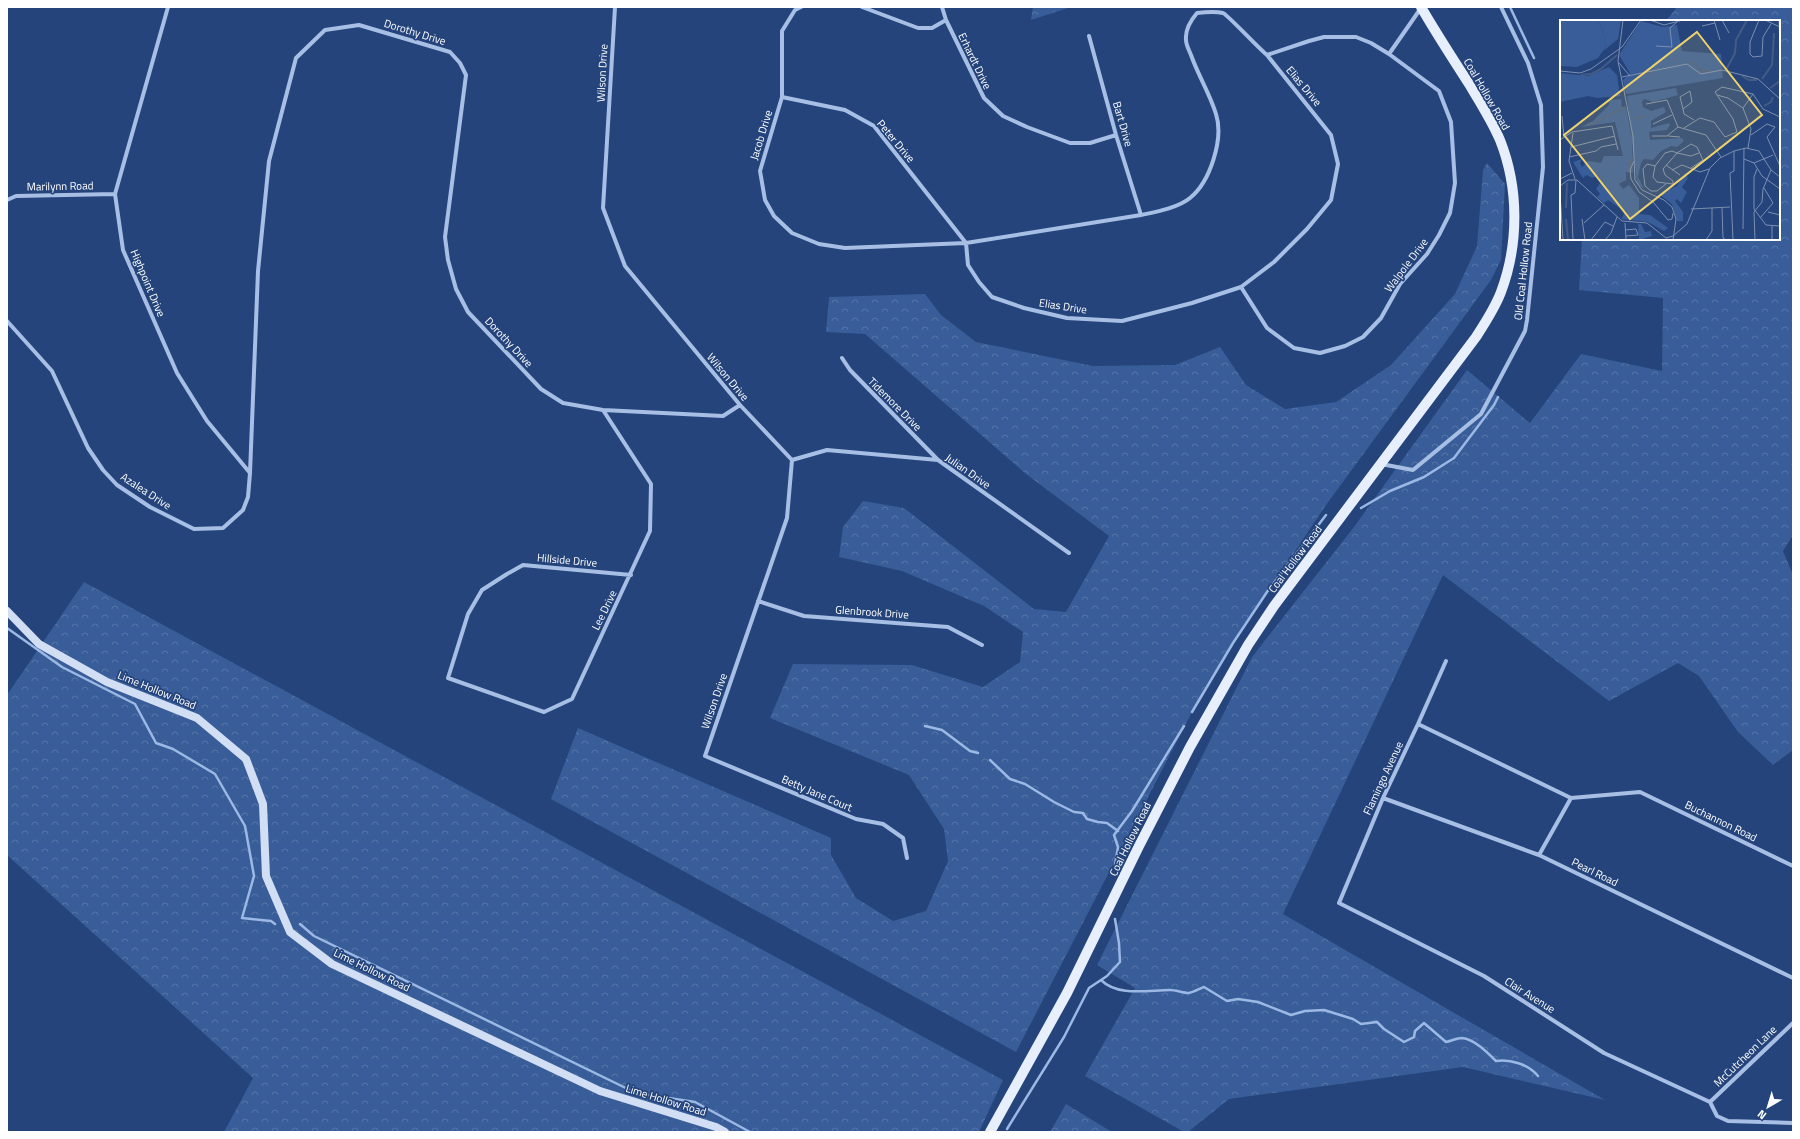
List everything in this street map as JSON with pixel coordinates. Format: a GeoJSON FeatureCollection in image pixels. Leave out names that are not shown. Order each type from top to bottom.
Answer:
{"type":"FeatureCollection","features":[{"type":"Feature","properties":{"kind":"main road","name":"Coal Hollow Road"},"geometry":{"type":"LineString","coordinates":[[990,1132],[1067,993],[1139,846],[1190,747],[1248,645],[1274,606],[1480,330],[1500,294],[1507,274],[1512,252],[1514,226],[1512,180],[1499,139],[1480,103],[1421,8]]}},
{"type":"Feature","properties":{"kind":"street","name":"Highpoint Drive"},"geometry":{"type":"LineString","coordinates":[[168,7],[115,194],[123,250],[177,373],[207,421],[250,473]]}},
{"type":"Feature","properties":{"kind":"street","name":"Wilson Drive"},"geometry":{"type":"LineString","coordinates":[[615,7],[603,208],[625,266],[740,405],[792,460],[787,518],[705,756]]}},
{"type":"Feature","properties":{"kind":"street","name":"Jacob Drive"},"geometry":{"type":"LineString","coordinates":[[801,7],[795,10],[782,32],[782,97],[760,171],[765,200],[774,216],[792,233],[819,244],[845,248],[966,243]]}},
{"type":"Feature","properties":{"kind":"street"},"geometry":{"type":"LineString","coordinates":[[862,7],[918,28],[932,28],[946,20]]}},
{"type":"Feature","properties":{"kind":"street","name":"Erhardt Drive"},"geometry":{"type":"LineString","coordinates":[[942,7],[946,20],[984,98],[1003,116],[1027,127],[1070,143],[1090,143],[1116,135]]}},
{"type":"Feature","properties":{"kind":"street","name":"Old Coal Hollow Road"},"geometry":{"type":"LineString","coordinates":[[1381,464],[1413,470],[1481,414],[1524,330],[1527,320],[1543,167],[1541,105],[1528,63],[1501,7]]}},
{"type":"Feature","properties":{"kind":"street"},"geometry":{"type":"LineString","coordinates":[[1389,54],[1421,8]]}},
{"type":"Feature","properties":{"kind":"street","name":"Elias Drive"},"geometry":{"type":"LineString","coordinates":[[1209,12],[1224,14],[1256,47],[1267,55],[1331,135],[1338,164],[1331,200],[1307,229],[1274,262],[1241,286],[1192,303],[1122,321],[1067,318],[1024,308],[992,297],[968,266],[966,243],[1141,215],[1163,210],[1189,199],[1204,182],[1214,160],[1218,140],[1217,115],[1196,69],[1186,40],[1189,24],[1197,13],[1209,12]]}},
{"type":"Feature","properties":{"kind":"street","name":"Dorothy Drive"},"geometry":{"type":"LineString","coordinates":[[250,473],[258,271],[269,161],[296,58],[325,30],[359,25],[450,52],[460,63],[466,75],[445,237],[448,260],[456,289],[468,312],[541,389],[563,403],[604,410],[723,416],[740,405]]}},
{"type":"Feature","properties":{"kind":"street","name":"Bart Drive"},"geometry":{"type":"LineString","coordinates":[[1089,36],[1116,135],[1141,215]]}},
{"type":"Feature","properties":{"kind":"street","name":"Walpole Drive"},"geometry":{"type":"LineString","coordinates":[[1241,286],[1267,328],[1294,348],[1320,353],[1345,346],[1363,337],[1381,318],[1400,284],[1427,254],[1450,213],[1455,183],[1450,122],[1439,91],[1389,54],[1371,43],[1356,37],[1338,36],[1324,37],[1309,41],[1267,55]]}},
{"type":"Feature","properties":{"kind":"street","name":"Peter Drive"},"geometry":{"type":"LineString","coordinates":[[782,97],[845,110],[874,126],[966,243]]}},
{"type":"Feature","properties":{"kind":"street","name":"Marilynn Road"},"geometry":{"type":"LineString","coordinates":[[7,200],[16,196],[115,194]]}},
{"type":"Feature","properties":{"kind":"street","name":"Azalea Drive"},"geometry":{"type":"LineString","coordinates":[[7,321],[52,371],[88,448],[103,470],[118,485],[150,507],[194,529],[223,528],[243,510],[248,496],[250,473]]}},
{"type":"Feature","properties":{"kind":"street","name":"Tidemore Drive"},"geometry":{"type":"LineString","coordinates":[[842,358],[850,370],[938,460]]}},
{"type":"Feature","properties":{"kind":"street","name":"Lee Drive"},"geometry":{"type":"LineString","coordinates":[[448,678],[544,712],[572,698],[631,575],[650,531],[650,484],[604,410]]}},
{"type":"Feature","properties":{"kind":"street","name":"Julian Drive"},"geometry":{"type":"LineString","coordinates":[[792,460],[828,450],[938,460],[1069,553]]}},
{"type":"Feature","properties":{"kind":"street","name":"Hillside Drive"},"geometry":{"type":"LineString","coordinates":[[448,678],[468,614],[482,590],[507,574],[523,565],[631,575]]}},
{"type":"Feature","properties":{"kind":"street","name":"Glenbrook Drive"},"geometry":{"type":"LineString","coordinates":[[758,601],[804,616],[948,627],[982,646]]}},
{"type":"Feature","properties":{"kind":"street","name":"Lime Hollow Road"},"geometry":{"type":"LineString","coordinates":[[7,611],[39,644],[107,682],[197,718],[246,759],[263,804],[266,876],[290,932],[332,964],[600,1091],[716,1127],[725,1132]]}},
{"type":"Feature","properties":{"kind":"street","name":"Flamingo Avenue"},"geometry":{"type":"LineString","coordinates":[[1339,903],[1383,798],[1446,661]]}},
{"type":"Feature","properties":{"kind":"street"},"geometry":{"type":"LineString","coordinates":[[1418,724],[1571,798],[1539,855]]}},
{"type":"Feature","properties":{"kind":"street","name":"Betty Jane Court"},"geometry":{"type":"LineString","coordinates":[[705,756],[856,819],[883,824],[903,838],[907,858]]}},
{"type":"Feature","properties":{"kind":"street","name":"Buchannon Road"},"geometry":{"type":"LineString","coordinates":[[1571,798],[1640,792],[1793,866]]}},
{"type":"Feature","properties":{"kind":"street","name":"Pearl Road"},"geometry":{"type":"LineString","coordinates":[[1383,798],[1539,855],[1793,978]]}},
{"type":"Feature","properties":{"kind":"street","name":"Clair Avenue"},"geometry":{"type":"LineString","coordinates":[[1339,903],[1484,976],[1604,1052],[1710,1102]]}},
{"type":"Feature","properties":{"kind":"street","name":"McCutcheon Lane"},"geometry":{"type":"LineString","coordinates":[[1710,1102],[1793,1024]]}},
{"type":"Feature","properties":{"kind":"street"},"geometry":{"type":"LineString","coordinates":[[1710,1102],[1717,1116],[1728,1121],[1793,1123]]}},
{"type":"Feature","properties":{"kind":"green space"},"geometry":{"type":"Polygon","coordinates":[[[1033,7],[1071,7],[1031,20],[1033,7]]]}},
{"type":"Feature","properties":{"kind":"green space"},"geometry":{"type":"Polygon","coordinates":[[[1677,7],[1793,7],[1793,535],[1783,551],[1793,575],[1793,750],[1773,765],[1738,732],[1699,676],[1678,663],[1609,701],[1443,575],[1283,914],[1605,1100],[1463,1067],[1229,1099],[1188,1132],[1184,1132],[1085,1076],[1135,988],[1097,965],[1252,657],[1354,527],[1467,370],[1530,423],[1581,354],[1662,371],[1663,298],[1579,290],[1582,240],[1780,240],[1780,20],[1667,20],[1677,7]]]}},
{"type":"Feature","properties":{"kind":"green space"},"geometry":{"type":"Polygon","coordinates":[[[1487,163],[1505,184],[1501,260],[1491,280],[1326,505],[1206,685],[1016,1052],[551,799],[578,728],[831,838],[831,855],[856,898],[893,921],[926,911],[948,861],[944,829],[909,775],[770,718],[793,664],[912,665],[983,687],[1020,662],[1023,632],[984,606],[902,571],[839,557],[843,527],[863,501],[904,508],[1034,609],[1066,612],[1109,536],[1026,474],[865,334],[826,332],[829,297],[925,294],[941,315],[976,342],[1093,366],[1175,365],[1220,347],[1246,385],[1285,409],[1336,402],[1391,365],[1455,294],[1477,246],[1483,170],[1487,163]]]}},
{"type":"Feature","properties":{"kind":"green space"},"geometry":{"type":"Polygon","coordinates":[[[84,582],[1003,1080],[979,1132],[224,1132],[253,1078],[7,855],[7,695],[84,582]]]}},
{"type":"Feature","properties":{"kind":"green space"},"geometry":{"type":"Polygon","coordinates":[[[1066,1104],[1112,1132],[1050,1132],[1066,1104]]]}},
{"type":"Feature","properties":{"kind":"waterway"},"geometry":{"type":"LineString","coordinates":[[1510,7],[1534,58]]}},
{"type":"Feature","properties":{"kind":"waterway"},"geometry":{"type":"LineString","coordinates":[[1361,508],[1390,491],[1424,477],[1454,458],[1494,405],[1498,397]]}},
{"type":"Feature","properties":{"kind":"waterway"},"geometry":{"type":"LineString","coordinates":[[1192,712],[1233,643],[1267,592],[1326,515]]}},
{"type":"Feature","properties":{"kind":"waterway"},"geometry":{"type":"LineString","coordinates":[[7,628],[62,667],[135,704],[156,743],[173,749],[215,774],[245,826],[254,876],[242,918],[271,921],[275,924]]}},
{"type":"Feature","properties":{"kind":"waterway"},"geometry":{"type":"LineString","coordinates":[[925,726],[942,730],[970,751],[978,753]]}},
{"type":"Feature","properties":{"kind":"waterway"},"geometry":{"type":"LineString","coordinates":[[1115,865],[1118,847],[1114,835],[1132,811],[1184,726]]}},
{"type":"Feature","properties":{"kind":"waterway"},"geometry":{"type":"LineString","coordinates":[[990,760],[1010,779],[1025,784],[1054,802],[1074,812],[1083,813],[1087,819],[1107,823],[1118,831]]}},
{"type":"Feature","properties":{"kind":"waterway"},"geometry":{"type":"LineString","coordinates":[[1007,1129],[1064,1037],[1089,988],[1107,976],[1120,962],[1119,943],[1115,919]]}},
{"type":"Feature","properties":{"kind":"waterway"},"geometry":{"type":"LineString","coordinates":[[300,924],[314,936],[636,1093],[695,1102],[750,1132]]}},
{"type":"Feature","properties":{"kind":"waterway"},"geometry":{"type":"LineString","coordinates":[[1101,980],[1116,989],[1125,991],[1170,990],[1189,993],[1204,987],[1227,1001],[1238,999],[1258,1002],[1291,1015],[1305,1011],[1324,1010],[1353,1019],[1361,1024],[1377,1022],[1384,1029],[1404,1042],[1414,1037],[1415,1031],[1424,1023],[1446,1042],[1460,1038],[1467,1039],[1480,1046],[1496,1061],[1507,1061],[1524,1065],[1538,1076]]}}]}
